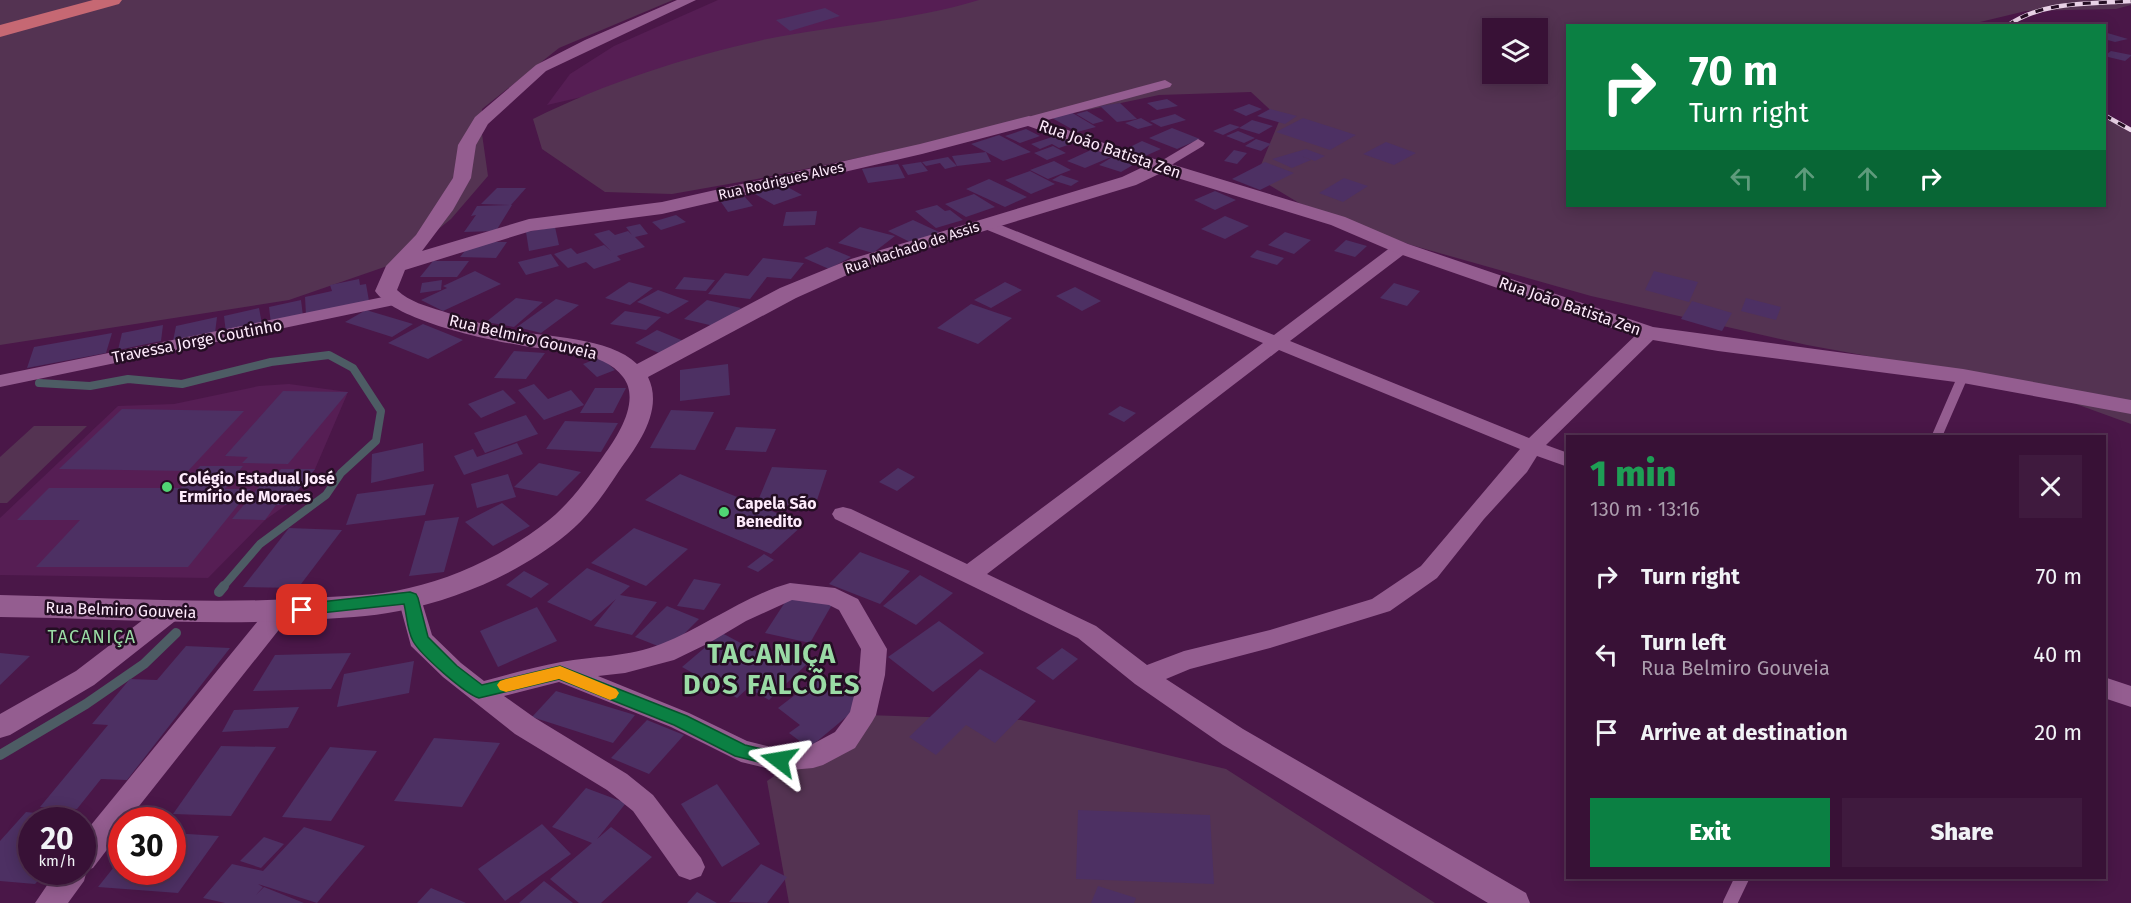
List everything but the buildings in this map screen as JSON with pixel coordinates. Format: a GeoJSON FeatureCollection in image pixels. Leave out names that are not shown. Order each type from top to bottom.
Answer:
{"type":"FeatureCollection","features":[{"type":"Feature","properties":{"kind":"main road"},"geometry":{"type":"LineString","coordinates":[[0,31],[113,0]]}},
{"type":"Feature","properties":{"kind":"street"},"geometry":{"type":"LineString","coordinates":[[393,300],[386,291],[396,267],[423,238],[462,178],[467,145],[482,121],[541,68],[590,43],[689,0]]}},
{"type":"Feature","properties":{"kind":"street","name":"Rua Rodrigues Alves"},"geometry":{"type":"LineString","coordinates":[[396,267],[529,225],[662,208],[922,149],[1165,84]]}},
{"type":"Feature","properties":{"kind":"street","name":"Rua João Batista Zen"},"geometry":{"type":"LineString","coordinates":[[1029,121],[1109,151],[1338,221],[1401,248],[1648,333],[1963,376],[2131,407]]}},
{"type":"Feature","properties":{"kind":"street","name":"Rua Machado de Assis"},"geometry":{"type":"LineString","coordinates":[[635,374],[788,293],[858,263],[1129,181],[1198,143]]}},
{"type":"Feature","properties":{"kind":"street"},"geometry":{"type":"LineString","coordinates":[[986,224],[1566,460]]}},
{"type":"Feature","properties":{"kind":"street"},"geometry":{"type":"LineString","coordinates":[[970,574],[1401,248]]}},
{"type":"Feature","properties":{"kind":"street","name":"Rua Belmiro Gouveia"},"geometry":{"type":"LineString","coordinates":[[0,606],[170,612],[280,611],[410,598],[451,585],[516,556],[559,526],[596,486],[624,444],[640,411],[640,388],[635,374],[620,362],[589,349],[513,338],[473,329],[393,300]]}},
{"type":"Feature","properties":{"kind":"street","name":"Travessa Jorge Coutinho"},"geometry":{"type":"LineString","coordinates":[[0,381],[393,300]]}},
{"type":"Feature","properties":{"kind":"street"},"geometry":{"type":"LineString","coordinates":[[1144,677],[1184,661],[1270,639],[1381,605],[1429,572],[1476,514],[1519,467],[1533,446],[1648,333]]}},
{"type":"Feature","properties":{"kind":"street"},"geometry":{"type":"LineString","coordinates":[[843,514],[1087,632],[1144,677],[1233,737],[1515,903]]}},
{"type":"Feature","properties":{"kind":"street"},"geometry":{"type":"LineString","coordinates":[[479,692],[560,672],[625,663],[665,653],[700,638],[737,615],[790,591],[835,597],[849,605],[853,616],[864,628],[874,649],[872,675],[863,715],[845,740],[813,757],[779,760],[741,751],[680,720],[560,672]]}},
{"type":"Feature","properties":{"kind":"street"},"geometry":{"type":"LineString","coordinates":[[410,598],[420,639],[452,670],[525,726],[616,782],[643,803],[690,867]]}},
{"type":"Feature","properties":{"kind":"street"},"geometry":{"type":"LineString","coordinates":[[96,842],[280,611]]}},
{"type":"Feature","properties":{"kind":"street"},"geometry":{"type":"LineString","coordinates":[[0,726],[85,678],[170,612]]}},
{"type":"Feature","properties":{"kind":"street"},"geometry":{"type":"LineString","coordinates":[[2106,688],[2131,698]]}},
{"type":"Feature","properties":{"kind":"street"},"geometry":{"type":"LineString","coordinates":[[50,903],[63,885]]}},
{"type":"Feature","properties":{"kind":"lane"},"geometry":{"type":"LineString","coordinates":[[1937,435],[1963,376]]}},
{"type":"Feature","properties":{"kind":"lane"},"geometry":{"type":"LineString","coordinates":[[1730,903],[1742,879]]}},
{"type":"Feature","properties":{"kind":"shaded area"},"geometry":{"type":"Polygon","coordinates":[[[0,0],[673,0],[559,48],[482,109],[481,127],[488,176],[451,219],[396,263],[289,300],[0,345],[0,0]]]}},
{"type":"Feature","properties":{"kind":"shaded area"},"geometry":{"type":"Polygon","coordinates":[[[718,0],[1006,0],[547,105],[570,74],[614,46],[718,0]]]}},
{"type":"Feature","properties":{"kind":"shaded area"},"geometry":{"type":"Polygon","coordinates":[[[979,0],[2131,0],[2131,5],[2116,9],[2026,11],[1980,22],[1980,24],[1566,24],[1566,207],[2106,207],[2106,116],[2131,133],[2131,424],[2021,384],[1807,345],[1591,296],[1411,245],[1299,203],[1256,177],[1280,119],[1251,92],[1159,95],[757,179],[672,194],[605,192],[542,149],[533,119],[618,82],[707,54],[767,39],[900,18],[979,0]]]}},
{"type":"Feature","properties":{"kind":"shaded area","name":"Colégio Estadual José Ermírio de Moraes"},"geometry":{"type":"Polygon","coordinates":[[[289,384],[348,392],[315,469],[286,505],[265,520],[208,578],[0,575],[0,518],[118,406],[174,404],[259,386],[289,384]]]}},
{"type":"Feature","properties":{"kind":"shaded area"},"geometry":{"type":"Polygon","coordinates":[[[34,426],[87,426],[7,503],[0,503],[0,457],[34,426]]]}},
{"type":"Feature","properties":{"kind":"shaded area"},"geometry":{"type":"Polygon","coordinates":[[[866,715],[1021,720],[1226,769],[1435,903],[789,903],[767,781],[866,715]]]}},
{"type":"Feature","properties":{"kind":"waterway"},"geometry":{"type":"LineString","coordinates":[[39,383],[90,386],[128,379],[182,384],[271,362],[329,355],[353,368],[381,411],[376,441],[341,473],[326,495],[260,544],[223,587]]}},
{"type":"Feature","properties":{"kind":"waterway"},"geometry":{"type":"LineString","coordinates":[[219,592],[224,586]]}},
{"type":"Feature","properties":{"kind":"waterway"},"geometry":{"type":"LineString","coordinates":[[0,755],[86,704],[144,664],[176,633]]}},
{"type":"Feature","properties":{"kind":"railway"},"geometry":{"type":"LineString","coordinates":[[2010,24],[2020,18],[2050,8],[2131,1]]}},
{"type":"Feature","properties":{"kind":"railway"},"geometry":{"type":"LineString","coordinates":[[2106,116],[2131,130]]}},
{"type":"Feature","properties":{"kind":"slow traffic"},"geometry":{"type":"LineString","coordinates":[[506,685],[560,672],[610,693]]}},
{"type":"Feature","properties":{"kind":"place","name":"Colégio Estadual José Ermírio de Moraes"},"geometry":{"type":"Point","coordinates":[167,487]}},
{"type":"Feature","properties":{"kind":"place","name":"Capela São Benedito"},"geometry":{"type":"Point","coordinates":[724,512]}},
{"type":"Feature","properties":{"kind":"district","name":"TACANIÇA"},"geometry":{"type":"Point","coordinates":[92,637]}},
{"type":"Feature","properties":{"kind":"district","name":"TACANIÇA DOS FALCÕES"},"geometry":{"type":"Point","coordinates":[772,670]}},
{"type":"Feature","properties":{"kind":"route"},"geometry":{"type":"LineString","coordinates":[[302,610],[410,598],[420,639],[479,692],[560,672],[615,696],[680,720],[741,751],[779,760]]}}]}
